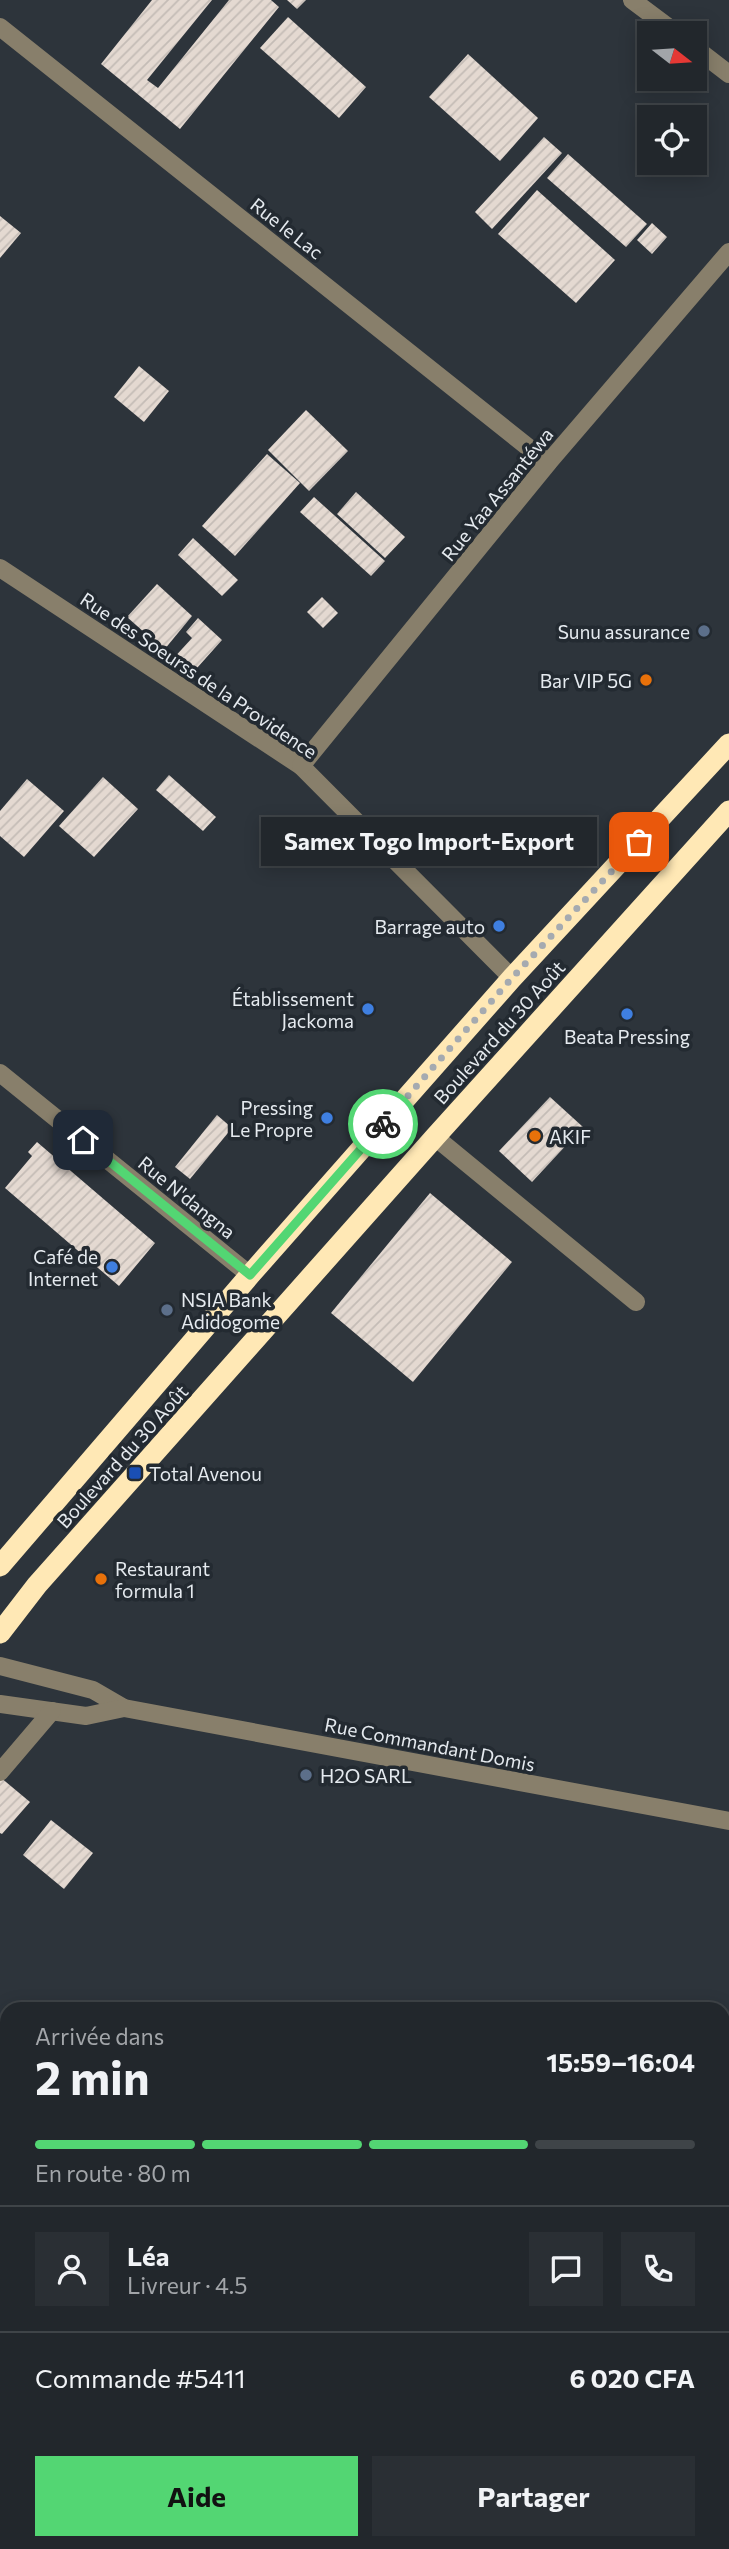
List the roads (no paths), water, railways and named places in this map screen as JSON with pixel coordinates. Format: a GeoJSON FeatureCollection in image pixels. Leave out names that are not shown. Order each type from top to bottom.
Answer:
{"type":"FeatureCollection","features":[{"type":"Feature","properties":{"kind":"highway","name":"Boulevard du 30 Août"},"geometry":{"type":"LineString","coordinates":[[0,1566],[250,1275],[512,978],[729,744]]}},
{"type":"Feature","properties":{"kind":"highway","name":"Boulevard du 30 Août"},"geometry":{"type":"LineString","coordinates":[[0,1633],[46,1575],[729,811]]}},
{"type":"Feature","properties":{"kind":"street"},"geometry":{"type":"LineString","coordinates":[[632,0],[660,21]]}},
{"type":"Feature","properties":{"kind":"street","name":"Rue le Lac"},"geometry":{"type":"LineString","coordinates":[[0,27],[548,463]]}},
{"type":"Feature","properties":{"kind":"street"},"geometry":{"type":"LineString","coordinates":[[707,57],[729,74]]}},
{"type":"Feature","properties":{"kind":"street","name":"Rue Yaa Assantéwa"},"geometry":{"type":"LineString","coordinates":[[301,766],[548,463],[729,252]]}},
{"type":"Feature","properties":{"kind":"street","name":"Rue des Soeurss de la Providence"},"geometry":{"type":"LineString","coordinates":[[0,568],[301,766],[512,978]]}},
{"type":"Feature","properties":{"kind":"street","name":"Rue N'dangna"},"geometry":{"type":"LineString","coordinates":[[0,1073],[250,1275]]}},
{"type":"Feature","properties":{"kind":"street"},"geometry":{"type":"LineString","coordinates":[[435,1137],[636,1302]]}},
{"type":"Feature","properties":{"kind":"street","name":"Rue Commandant Domis"},"geometry":{"type":"LineString","coordinates":[[0,1666],[93,1690],[124,1707],[729,1821]]}},
{"type":"Feature","properties":{"kind":"street","name":"Rue Commandant Domis"},"geometry":{"type":"LineString","coordinates":[[0,1704],[86,1716],[124,1707]]}},
{"type":"Feature","properties":{"kind":"street"},"geometry":{"type":"LineString","coordinates":[[0,1772],[52,1711]]}},
{"type":"Feature","properties":{"kind":"place","name":"Sunu assurance"},"geometry":{"type":"Point","coordinates":[704,631]}},
{"type":"Feature","properties":{"kind":"place","name":"Bar VIP 5G"},"geometry":{"type":"Point","coordinates":[646,680]}},
{"type":"Feature","properties":{"kind":"place","name":"Samex Togo Import-Export"},"geometry":{"type":"Point","coordinates":[639,842]}},
{"type":"Feature","properties":{"kind":"place","name":"Barrage auto"},"geometry":{"type":"Point","coordinates":[499,926]}},
{"type":"Feature","properties":{"kind":"place","name":"Établissement Jackoma"},"geometry":{"type":"Point","coordinates":[368,1009]}},
{"type":"Feature","properties":{"kind":"place","name":"Beata Pressing"},"geometry":{"type":"Point","coordinates":[627,1014]}},
{"type":"Feature","properties":{"kind":"place","name":"Pressing Le Propre"},"geometry":{"type":"Point","coordinates":[327,1118]}},
{"type":"Feature","properties":{"kind":"place","name":"AKIF"},"geometry":{"type":"Point","coordinates":[535,1136]}},
{"type":"Feature","properties":{"kind":"place","name":"Café de Internet"},"geometry":{"type":"Point","coordinates":[112,1267]}},
{"type":"Feature","properties":{"kind":"place","name":"NSIA Bank Adidogome"},"geometry":{"type":"Point","coordinates":[167,1310]}},
{"type":"Feature","properties":{"kind":"place","name":"Total Avenou"},"geometry":{"type":"Point","coordinates":[135,1473]}},
{"type":"Feature","properties":{"kind":"place","name":"Restaurant formula 1"},"geometry":{"type":"Point","coordinates":[101,1579]}},
{"type":"Feature","properties":{"kind":"place","name":"H2O SARL"},"geometry":{"type":"Point","coordinates":[306,1775]}}]}
